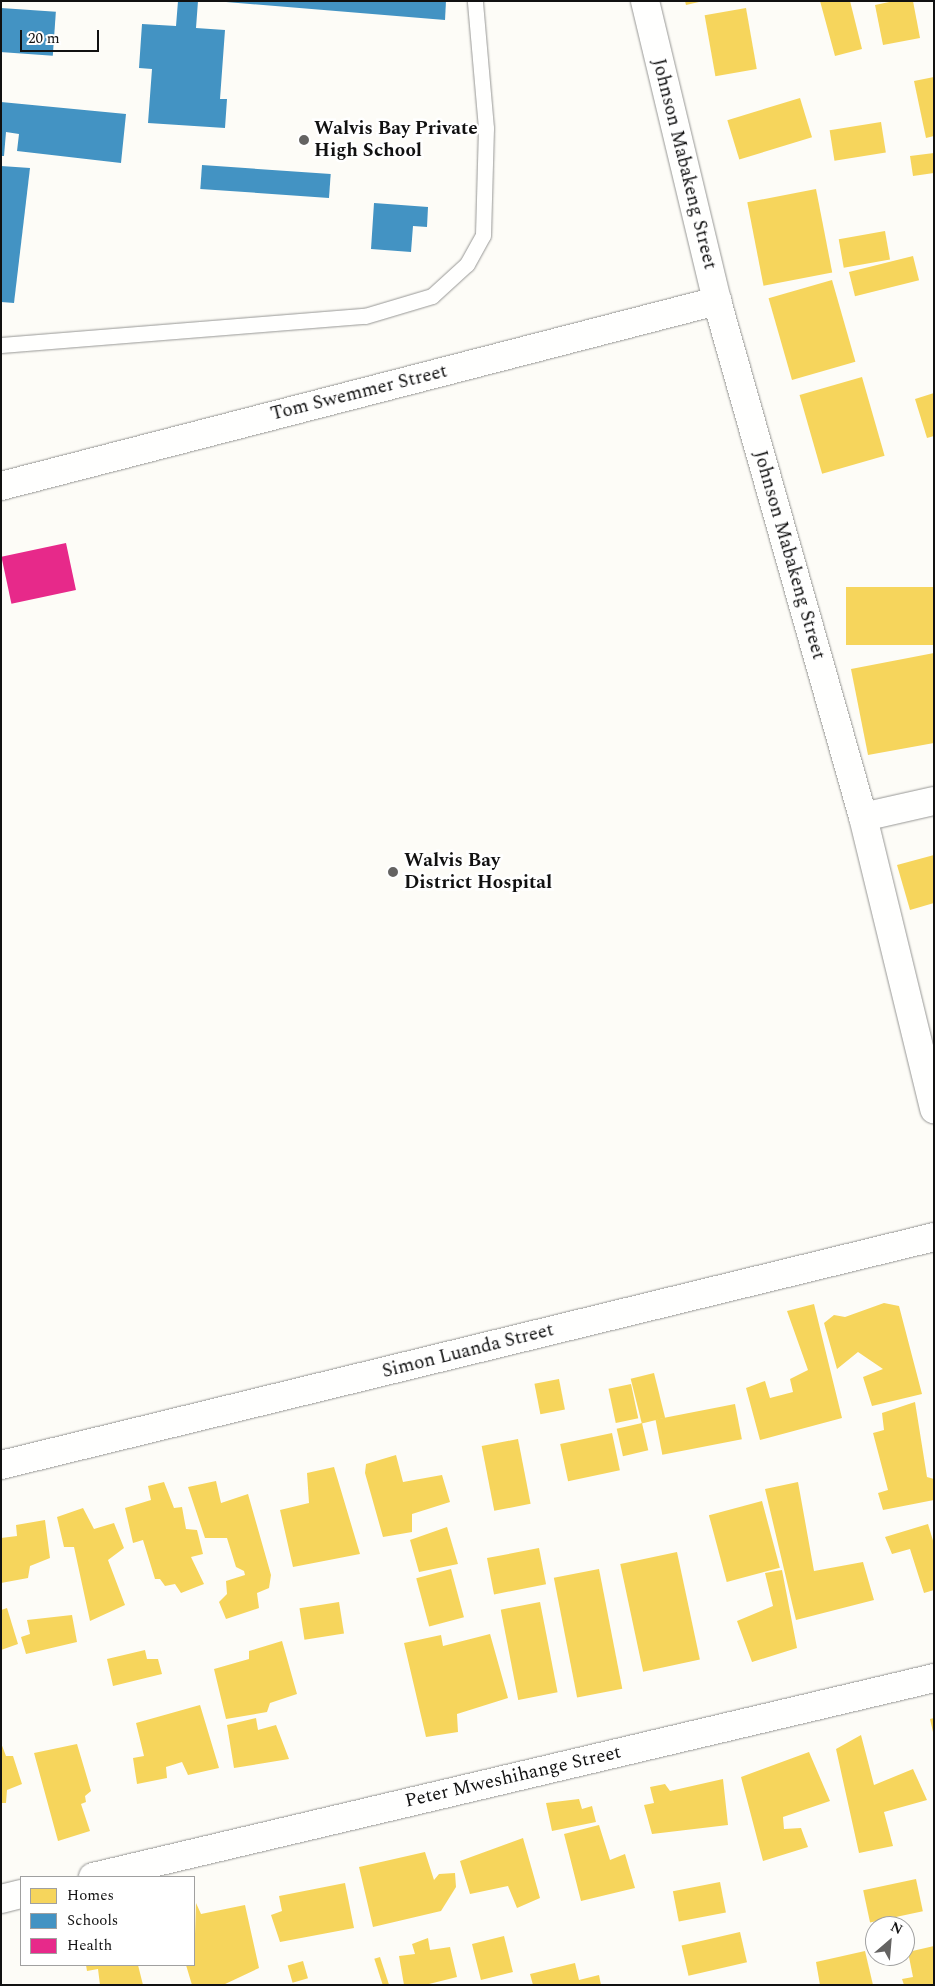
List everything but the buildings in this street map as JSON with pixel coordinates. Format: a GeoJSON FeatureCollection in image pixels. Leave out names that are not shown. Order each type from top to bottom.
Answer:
{"type":"FeatureCollection","features":[{"type":"Feature","properties":{"kind":"street","name":"Johnson Mabakeng Street"},"geometry":{"type":"LineString","coordinates":[[645,1],[717,301],[863,818],[934,1109]]}},
{"type":"Feature","properties":{"kind":"street","name":"Tom Swemmer Street"},"geometry":{"type":"LineString","coordinates":[[1,486],[717,301]]}},
{"type":"Feature","properties":{"kind":"street"},"geometry":{"type":"LineString","coordinates":[[863,818],[934,801]]}},
{"type":"Feature","properties":{"kind":"street","name":"Simon Luanda Street"},"geometry":{"type":"LineString","coordinates":[[1,1465],[934,1238]]}},
{"type":"Feature","properties":{"kind":"street","name":"Peter Mweshihange Street"},"geometry":{"type":"LineString","coordinates":[[97,1876],[934,1678]]}},
{"type":"Feature","properties":{"kind":"street"},"geometry":{"type":"LineString","coordinates":[[1,1899],[20,1894]]}},
{"type":"Feature","properties":{"kind":"lane"},"geometry":{"type":"LineString","coordinates":[[1,346],[365,316],[432,296],[467,264],[483,235],[486,128],[475,1]]}},
{"type":"Feature","properties":{"kind":"place","name":"Walvis Bay Private High School"},"geometry":{"type":"Point","coordinates":[304,140]}},
{"type":"Feature","properties":{"kind":"place","name":"Walvis Bay District Hospital"},"geometry":{"type":"Point","coordinates":[393,872]}}]}
